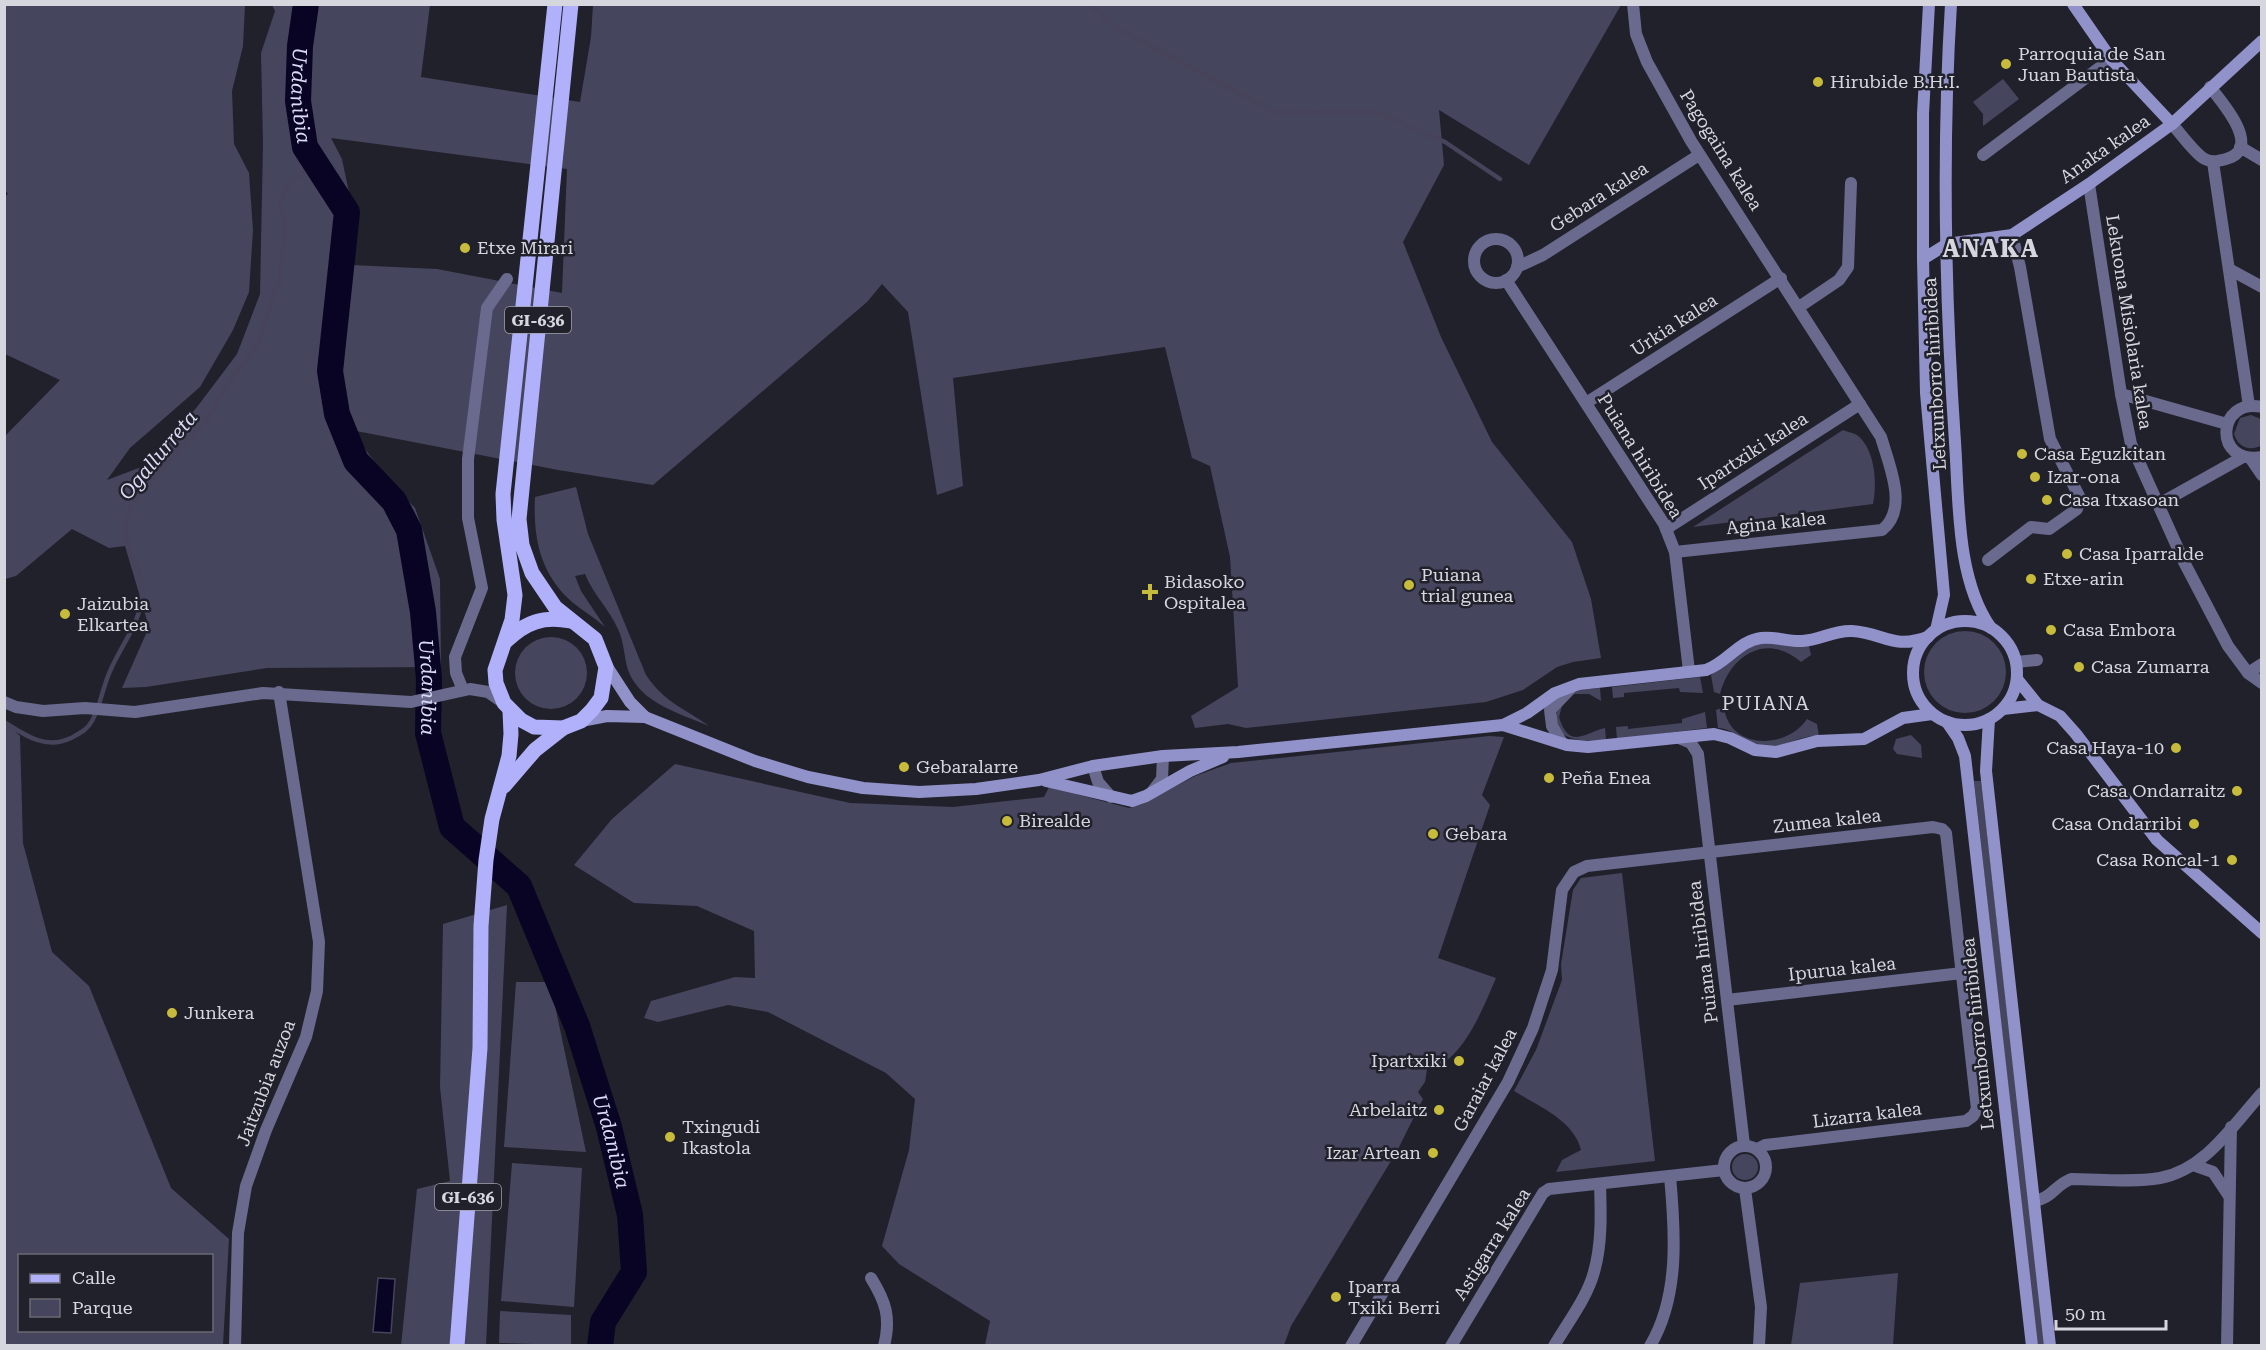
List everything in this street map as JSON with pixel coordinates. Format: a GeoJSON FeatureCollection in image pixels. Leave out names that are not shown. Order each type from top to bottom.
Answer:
{"type":"FeatureCollection","features":[{"type":"Feature","properties":{"kind":"main road","name":"GI-636"},"geometry":{"type":"LineString","coordinates":[[499,794],[521,764],[563,728],[581,721],[592,711],[601,698],[606,683],[606,665],[595,639],[555,607],[532,573],[522,545],[519,519],[571,4]]}},
{"type":"Feature","properties":{"kind":"main road","name":"GI-636"},"geometry":{"type":"LineString","coordinates":[[457,1346],[480,1048],[484,886],[489,833],[509,756],[511,734],[507,707],[496,683],[495,670],[506,641],[515,595],[504,520],[503,494],[555,8]]}},
{"type":"Feature","properties":{"kind":"main road"},"geometry":{"type":"LineString","coordinates":[[506,641],[519,628],[535,620],[552,618],[570,621]]}},
{"type":"Feature","properties":{"kind":"main road","name":"GI-636"},"geometry":{"type":"LineString","coordinates":[[507,707],[534,727],[563,728]]}},
{"type":"Feature","properties":{"kind":"street","name":"Pagogaina kalea"},"geometry":{"type":"LineString","coordinates":[[1633,4],[1636,34],[1647,62],[1699,155],[1881,437],[1892,475],[1895,500],[1893,519],[1882,530]]}},
{"type":"Feature","properties":{"kind":"street","name":"Letxunborro hiribidea"},"geometry":{"type":"LineString","coordinates":[[1929,4],[1923,114],[1926,393],[1944,595],[1932,634]]}},
{"type":"Feature","properties":{"kind":"street","name":"Letxunborro hiribidea"},"geometry":{"type":"LineString","coordinates":[[1951,4],[1946,121],[1952,390],[1966,565],[1974,597],[1991,628]]}},
{"type":"Feature","properties":{"kind":"street"},"geometry":{"type":"LineString","coordinates":[[2073,4],[2111,59],[2203,158],[2213,162],[2231,157],[2240,147],[2241,138],[2237,123],[2210,87]]}},
{"type":"Feature","properties":{"kind":"street","name":"Anaka kalea"},"geometry":{"type":"LineString","coordinates":[[1947,244],[2012,235],[2089,184],[2172,124],[2262,41]]}},
{"type":"Feature","properties":{"kind":"street"},"geometry":{"type":"LineString","coordinates":[[1983,155],[2111,59]]}},
{"type":"Feature","properties":{"kind":"street"},"geometry":{"type":"LineString","coordinates":[[2240,147],[2262,160]]}},
{"type":"Feature","properties":{"kind":"street","name":"Gebara kalea"},"geometry":{"type":"LineString","coordinates":[[1517,267],[1543,255],[1699,155]]}},
{"type":"Feature","properties":{"kind":"street"},"geometry":{"type":"LineString","coordinates":[[2213,162],[2229,269],[2255,406],[2236,411],[2227,424],[2228,444],[2235,453],[2252,458],[2262,475]]}},
{"type":"Feature","properties":{"kind":"street"},"geometry":{"type":"LineString","coordinates":[[1799,307],[1839,280],[1848,267],[1851,183]]}},
{"type":"Feature","properties":{"kind":"street","name":"Lekuona Misiolaria kalea"},"geometry":{"type":"LineString","coordinates":[[2089,184],[2121,394],[2131,444],[2184,562],[2228,646],[2248,673],[2262,683]]}},
{"type":"Feature","properties":{"kind":"street"},"geometry":{"type":"LineString","coordinates":[[1988,560],[2031,527],[2049,529],[2077,509],[2080,498],[2050,439],[2020,267],[2012,235]]}},
{"type":"Feature","properties":{"kind":"street"},"geometry":{"type":"LineString","coordinates":[[1492,239],[1506,242],[1516,252],[1517,267],[1506,280],[1492,282],[1479,275],[1474,261],[1479,247],[1492,239]]}},
{"type":"Feature","properties":{"kind":"street"},"geometry":{"type":"LineString","coordinates":[[1923,259],[1947,244]]}},
{"type":"Feature","properties":{"kind":"street"},"geometry":{"type":"LineString","coordinates":[[2229,269],[2262,287]]}},
{"type":"Feature","properties":{"kind":"street","name":"Urkia kalea"},"geometry":{"type":"LineString","coordinates":[[1586,403],[1780,278]]}},
{"type":"Feature","properties":{"kind":"street"},"geometry":{"type":"LineString","coordinates":[[462,691],[454,657],[482,588],[468,518],[468,459],[487,308],[507,279]]}},
{"type":"Feature","properties":{"kind":"street","name":"Puiana hiribidea"},"geometry":{"type":"LineString","coordinates":[[1506,280],[1666,529],[1675,552],[1689,671]]}},
{"type":"Feature","properties":{"kind":"street"},"geometry":{"type":"LineString","coordinates":[[2121,394],[2227,424]]}},
{"type":"Feature","properties":{"kind":"street","name":"Ipartxiki kalea"},"geometry":{"type":"LineString","coordinates":[[1666,529],[1860,404]]}},
{"type":"Feature","properties":{"kind":"street"},"geometry":{"type":"LineString","coordinates":[[2159,504],[2252,458]]}},
{"type":"Feature","properties":{"kind":"street","name":"Agina kalea"},"geometry":{"type":"LineString","coordinates":[[1675,552],[1882,530]]}},
{"type":"Feature","properties":{"kind":"street"},"geometry":{"type":"LineString","coordinates":[[581,721],[607,716],[645,717],[755,761],[808,777],[863,788],[919,792],[976,789],[1039,780],[1093,766],[1164,756],[1238,752],[1503,725],[1527,713],[1555,693],[1579,684],[1712,668],[1742,644],[1762,638],[1803,641],[1853,631],[1897,643],[1932,634],[1961,621],[1972,621],[1991,628],[2010,646],[2016,662],[2017,679],[2013,695],[2003,709],[1989,719],[1973,725],[1947,722],[1932,714],[1922,702],[1915,687],[1913,671],[1916,655],[1932,634]]}},
{"type":"Feature","properties":{"kind":"street"},"geometry":{"type":"LineString","coordinates":[[2016,662],[2037,660]]}},
{"type":"Feature","properties":{"kind":"street"},"geometry":{"type":"LineString","coordinates":[[2248,673],[2262,664]]}},
{"type":"Feature","properties":{"kind":"street"},"geometry":{"type":"LineString","coordinates":[[606,665],[630,702],[645,717]]}},
{"type":"Feature","properties":{"kind":"street"},"geometry":{"type":"LineString","coordinates":[[4,702],[29,710],[69,708],[147,711],[279,692],[411,702],[462,691],[485,682],[495,670]]}},
{"type":"Feature","properties":{"kind":"street"},"geometry":{"type":"LineString","coordinates":[[2017,679],[2038,705],[2069,724],[2157,840],[2262,933]]}},
{"type":"Feature","properties":{"kind":"street"},"geometry":{"type":"LineString","coordinates":[[1562,743],[1552,726],[1550,710],[1560,697],[1579,684]]}},
{"type":"Feature","properties":{"kind":"street"},"geometry":{"type":"LineString","coordinates":[[462,691],[488,692],[507,707]]}},
{"type":"Feature","properties":{"kind":"street","name":"Jaitzubia auzoa"},"geometry":{"type":"LineString","coordinates":[[235,1346],[238,1233],[246,1186],[266,1130],[306,1037],[317,991],[319,942],[279,692]]}},
{"type":"Feature","properties":{"kind":"street"},"geometry":{"type":"LineString","coordinates":[[2003,709],[2038,705]]}},
{"type":"Feature","properties":{"kind":"street"},"geometry":{"type":"LineString","coordinates":[[1503,725],[1562,743],[1598,748],[1714,734],[1730,738],[1755,750],[1776,752],[1817,741],[1864,739],[1903,718],[1932,714]]}},
{"type":"Feature","properties":{"kind":"street","name":"Letxunborro hiribidea"},"geometry":{"type":"LineString","coordinates":[[1989,719],[1986,771],[2050,1346]]}},
{"type":"Feature","properties":{"kind":"street","name":"Letxunborro hiribidea"},"geometry":{"type":"LineString","coordinates":[[1947,722],[1958,738],[1965,756],[2032,1346]]}},
{"type":"Feature","properties":{"kind":"street"},"geometry":{"type":"LineString","coordinates":[[1698,754],[1702,742],[1714,734]]}},
{"type":"Feature","properties":{"kind":"street"},"geometry":{"type":"LineString","coordinates":[[1679,738],[1691,743],[1698,754]]}},
{"type":"Feature","properties":{"kind":"street"},"geometry":{"type":"LineString","coordinates":[[1039,780],[1061,783],[1132,801],[1146,796],[1190,771],[1238,752]]}},
{"type":"Feature","properties":{"kind":"street","name":"Puiana hiribidea"},"geometry":{"type":"LineString","coordinates":[[1698,754],[1744,1145]]}},
{"type":"Feature","properties":{"kind":"street"},"geometry":{"type":"LineString","coordinates":[[1146,796],[1162,779],[1164,756]]}},
{"type":"Feature","properties":{"kind":"street"},"geometry":{"type":"LineString","coordinates":[[1093,766],[1098,782],[1111,797]]}},
{"type":"Feature","properties":{"kind":"street","name":"Zumea kalea"},"geometry":{"type":"LineString","coordinates":[[1710,852],[1933,827],[1942,828],[1946,833]]}},
{"type":"Feature","properties":{"kind":"street","name":"Letxunborro hiribidea"},"geometry":{"type":"LineString","coordinates":[[1946,833],[1977,1109]]}},
{"type":"Feature","properties":{"kind":"street","name":"Garaiar kalea"},"geometry":{"type":"LineString","coordinates":[[1351,1346],[1508,1082],[1533,1028],[1552,970],[1562,890],[1567,880],[1574,872],[1587,866],[1710,852]]}},
{"type":"Feature","properties":{"kind":"street","name":"Ipurua kalea"},"geometry":{"type":"LineString","coordinates":[[1727,1000],[1962,973]]}},
{"type":"Feature","properties":{"kind":"street"},"geometry":{"type":"LineString","coordinates":[[2034,1201],[2048,1199],[2060,1185],[2071,1179],[2158,1178],[2193,1165],[2262,1093]]}},
{"type":"Feature","properties":{"kind":"street","name":"Lizarra kalea"},"geometry":{"type":"LineString","coordinates":[[1757,1149],[1765,1145],[1966,1121],[1977,1109]]}},
{"type":"Feature","properties":{"kind":"street"},"geometry":{"type":"LineString","coordinates":[[2227,1346],[2231,1127]]}},
{"type":"Feature","properties":{"kind":"street"},"geometry":{"type":"LineString","coordinates":[[1744,1145],[1757,1149],[1765,1159],[1766,1173],[1758,1184],[1745,1189],[1734,1185],[1724,1170],[1726,1156],[1731,1150],[1744,1145]]}},
{"type":"Feature","properties":{"kind":"street"},"geometry":{"type":"LineString","coordinates":[[2193,1165],[2213,1172],[2229,1196]]}},
{"type":"Feature","properties":{"kind":"street","name":"Astigarra kalea"},"geometry":{"type":"LineString","coordinates":[[1451,1346],[1543,1193],[1553,1187],[1724,1170]]}},
{"type":"Feature","properties":{"kind":"street"},"geometry":{"type":"LineString","coordinates":[[1650,1346],[1660,1328],[1670,1293],[1674,1215],[1670,1176]]}},
{"type":"Feature","properties":{"kind":"street"},"geometry":{"type":"LineString","coordinates":[[1554,1346],[1582,1300],[1594,1272],[1602,1224],[1600,1184]]}},
{"type":"Feature","properties":{"kind":"street"},"geometry":{"type":"LineString","coordinates":[[1745,1189],[1761,1307],[1759,1346]]}},
{"type":"Feature","properties":{"kind":"street"},"geometry":{"type":"LineString","coordinates":[[871,1278],[885,1300],[888,1316],[884,1346]]}},
{"type":"Feature","properties":{"kind":"green space"},"geometry":{"type":"Polygon","coordinates":[[[5,5],[245,5],[243,46],[232,91],[234,144],[249,173],[253,230],[249,292],[233,330],[200,387],[130,448],[107,480],[144,466],[197,407],[237,354],[260,294],[263,143],[261,53],[275,11],[272,5],[430,5],[421,77],[580,102],[591,37],[593,5],[1621,5],[1529,165],[1439,110],[1444,165],[1403,242],[1441,337],[1492,442],[1572,542],[1591,599],[1601,658],[1557,667],[1523,690],[1486,702],[1246,728],[1228,724],[1195,728],[1191,716],[1238,687],[1230,557],[1210,466],[1192,458],[1165,347],[953,378],[963,486],[937,495],[908,312],[882,284],[867,302],[653,485],[558,470],[351,430],[385,476],[415,508],[440,579],[441,667],[267,668],[146,687],[122,688],[149,627],[125,546],[109,548],[72,529],[16,576],[5,579],[5,436],[60,380],[5,354],[4,197],[8,194],[5,190],[5,5]],[[331,138],[342,159],[352,207],[351,265],[437,269],[562,293],[567,169],[331,138]]]}},
{"type":"Feature","properties":{"kind":"green space"},"geometry":{"type":"Polygon","coordinates":[[[2003,79],[2019,99],[1983,126],[1983,114],[1973,102],[2003,79]]]}},
{"type":"Feature","properties":{"kind":"green space"},"geometry":{"type":"Polygon","coordinates":[[[2251,415],[2261,419],[2262,445],[2248,448],[2238,442],[2234,434],[2240,418],[2251,415]]]}},
{"type":"Feature","properties":{"kind":"green space"},"geometry":{"type":"Polygon","coordinates":[[[1843,430],[1857,435],[1868,449],[1875,477],[1873,504],[1693,527],[1843,430]]]}},
{"type":"Feature","properties":{"kind":"green space"},"geometry":{"type":"Polygon","coordinates":[[[576,487],[588,534],[646,675],[667,698],[709,726],[662,706],[642,691],[628,670],[618,629],[585,574],[575,576],[581,591],[605,627],[572,602],[552,580],[537,541],[535,497],[576,487]]]}},
{"type":"Feature","properties":{"kind":"green space"},"geometry":{"type":"Polygon","coordinates":[[[1965,631],[1981,634],[1994,643],[2003,656],[2006,672],[2003,688],[1994,701],[1981,710],[1965,713],[1949,710],[1936,701],[1927,688],[1924,672],[1927,656],[1936,643],[1949,634],[1965,631]]]}},
{"type":"Feature","properties":{"kind":"green space"},"geometry":{"type":"Polygon","coordinates":[[[544,637],[558,637],[577,647],[587,666],[587,680],[577,699],[558,709],[544,709],[525,699],[515,680],[515,666],[525,647],[544,637]]]}},
{"type":"Feature","properties":{"kind":"green space"},"geometry":{"type":"Polygon","coordinates":[[[1766,643],[1809,646],[1811,655],[1801,662],[1788,653],[1775,649],[1752,652],[1732,668],[1720,694],[1714,692],[1711,675],[1747,647],[1766,643]]]}},
{"type":"Feature","properties":{"kind":"green space"},"geometry":{"type":"Polygon","coordinates":[[[1700,677],[1703,693],[1680,692],[1679,688],[1624,693],[1624,697],[1613,698],[1612,687],[1700,677]]]}},
{"type":"Feature","properties":{"kind":"green space"},"geometry":{"type":"Polygon","coordinates":[[[1600,688],[1601,701],[1589,694],[1574,694],[1562,706],[1559,717],[1568,734],[1579,737],[1605,728],[1606,740],[1573,739],[1559,730],[1556,722],[1562,699],[1579,690],[1600,688]]]}},
{"type":"Feature","properties":{"kind":"green space"},"geometry":{"type":"Polygon","coordinates":[[[1724,707],[1728,721],[1736,731],[1747,738],[1760,741],[1786,736],[1798,729],[1807,719],[1817,724],[1819,736],[1811,736],[1773,747],[1757,747],[1728,730],[1718,728],[1716,710],[1724,707]]]}},
{"type":"Feature","properties":{"kind":"green space"},"geometry":{"type":"Polygon","coordinates":[[[1705,712],[1707,728],[1617,739],[1616,727],[1628,726],[1628,729],[1682,723],[1682,719],[1705,712]]]}},
{"type":"Feature","properties":{"kind":"green space"},"geometry":{"type":"Polygon","coordinates":[[[4,721],[20,736],[23,843],[52,952],[89,986],[171,1188],[229,1239],[223,1345],[5,1345],[4,721]]]}},
{"type":"Feature","properties":{"kind":"green space"},"geometry":{"type":"Polygon","coordinates":[[[1911,735],[1921,745],[1922,758],[1897,754],[1893,749],[1896,739],[1911,735]]]}},
{"type":"Feature","properties":{"kind":"green space"},"geometry":{"type":"Polygon","coordinates":[[[1489,736],[1504,737],[1482,795],[1490,805],[1438,958],[1496,978],[1478,1018],[1461,1046],[1439,1065],[1427,1069],[1425,1082],[1418,1092],[1423,1099],[1397,1151],[1291,1326],[1284,1345],[985,1345],[990,1321],[899,1264],[882,1246],[909,1150],[915,1099],[886,1073],[768,1012],[728,1005],[658,1022],[644,1018],[651,1001],[735,977],[755,978],[754,931],[697,906],[634,903],[574,865],[612,819],[675,764],[850,803],[953,807],[1044,797],[1049,787],[1129,808],[1142,804],[1195,776],[1231,763],[1489,736]]]}},
{"type":"Feature","properties":{"kind":"green space"},"geometry":{"type":"Polygon","coordinates":[[[1974,781],[1981,781],[2045,1345],[2037,1345],[1974,781]]]}},
{"type":"Feature","properties":{"kind":"green space"},"geometry":{"type":"Polygon","coordinates":[[[1622,873],[1655,1161],[1556,1172],[1562,1160],[1581,1150],[1577,1139],[1571,1130],[1554,1115],[1514,1091],[1536,1050],[1562,980],[1561,964],[1573,890],[1581,878],[1622,873]]]}},
{"type":"Feature","properties":{"kind":"green space"},"geometry":{"type":"Polygon","coordinates":[[[507,905],[486,1345],[401,1346],[417,1189],[450,1181],[440,1087],[443,924],[507,905]]]}},
{"type":"Feature","properties":{"kind":"green space"},"geometry":{"type":"Polygon","coordinates":[[[516,982],[550,982],[586,1152],[504,1147],[516,982]]]}},
{"type":"Feature","properties":{"kind":"green space"},"geometry":{"type":"Polygon","coordinates":[[[1745,1154],[1754,1158],[1758,1167],[1754,1176],[1745,1180],[1736,1176],[1732,1167],[1736,1158],[1745,1154]]]}},
{"type":"Feature","properties":{"kind":"green space"},"geometry":{"type":"Polygon","coordinates":[[[512,1163],[582,1168],[574,1307],[501,1301],[512,1163]]]}},
{"type":"Feature","properties":{"kind":"green space"},"geometry":{"type":"Polygon","coordinates":[[[1898,1273],[1893,1345],[1791,1345],[1800,1283],[1898,1273]]]}},
{"type":"Feature","properties":{"kind":"green space"},"geometry":{"type":"Polygon","coordinates":[[[500,1311],[571,1315],[571,1345],[499,1343],[500,1311]]]}},
{"type":"Feature","properties":{"kind":"shaded area"},"geometry":{"type":"Polygon","coordinates":[[[378,1278],[395,1279],[391,1333],[373,1332],[378,1278]]]}},
{"type":"Feature","properties":{"kind":"waterway","name":"Urdanibia"},"geometry":{"type":"LineString","coordinates":[[306,4],[300,46],[298,101],[305,147],[347,212],[330,371],[337,414],[356,461],[394,501],[409,530],[423,612],[429,679],[428,733],[452,827],[519,886],[577,1026],[609,1127],[630,1215],[634,1272],[603,1322],[600,1346]]}},
{"type":"Feature","properties":{"kind":"waterway"},"geometry":{"type":"LineString","coordinates":[[1090,4],[1112,25],[1276,113],[1377,112],[1445,142],[1500,179]]}},
{"type":"Feature","properties":{"kind":"waterway","name":"Ogallurreta"},"geometry":{"type":"LineString","coordinates":[[4,722],[36,740],[53,743],[71,738],[86,729],[92,721],[108,675],[135,623],[141,604],[141,580],[126,542],[125,532],[133,502],[210,416],[222,391],[259,343],[272,297],[280,282],[285,230],[281,204],[285,190],[295,178],[316,165]]}},
{"type":"Feature","properties":{"kind":"place","name":"Parroquia de San Juan Bautista"},"geometry":{"type":"Point","coordinates":[2006,64]}},
{"type":"Feature","properties":{"kind":"place","name":"Hirubide B.H.I."},"geometry":{"type":"Point","coordinates":[1818,82]}},
{"type":"Feature","properties":{"kind":"place","name":"Etxe Mirari"},"geometry":{"type":"Point","coordinates":[465,248]}},
{"type":"Feature","properties":{"kind":"place","name":"Casa Eguzkitan"},"geometry":{"type":"Point","coordinates":[2022,454]}},
{"type":"Feature","properties":{"kind":"place","name":"Izar-ona"},"geometry":{"type":"Point","coordinates":[2035,477]}},
{"type":"Feature","properties":{"kind":"place","name":"Casa Itxasoan"},"geometry":{"type":"Point","coordinates":[2047,500]}},
{"type":"Feature","properties":{"kind":"place","name":"Casa Iparralde"},"geometry":{"type":"Point","coordinates":[2067,554]}},
{"type":"Feature","properties":{"kind":"place","name":"Etxe-arin"},"geometry":{"type":"Point","coordinates":[2031,579]}},
{"type":"Feature","properties":{"kind":"place","name":"Puiana trial gunea"},"geometry":{"type":"Point","coordinates":[1409,585]}},
{"type":"Feature","properties":{"kind":"place","name":"Bidasoko Ospitalea"},"geometry":{"type":"Point","coordinates":[1150,592]}},
{"type":"Feature","properties":{"kind":"place","name":"Jaizubia Elkartea"},"geometry":{"type":"Point","coordinates":[65,614]}},
{"type":"Feature","properties":{"kind":"place","name":"Casa Embora"},"geometry":{"type":"Point","coordinates":[2051,630]}},
{"type":"Feature","properties":{"kind":"place","name":"Casa Zumarra"},"geometry":{"type":"Point","coordinates":[2079,667]}},
{"type":"Feature","properties":{"kind":"place","name":"Casa Haya-10"},"geometry":{"type":"Point","coordinates":[2176,748]}},
{"type":"Feature","properties":{"kind":"place","name":"Gebaralarre"},"geometry":{"type":"Point","coordinates":[904,767]}},
{"type":"Feature","properties":{"kind":"place","name":"Peña Enea"},"geometry":{"type":"Point","coordinates":[1549,778]}},
{"type":"Feature","properties":{"kind":"place","name":"Casa Ondarraitz"},"geometry":{"type":"Point","coordinates":[2237,791]}},
{"type":"Feature","properties":{"kind":"place","name":"Birealde"},"geometry":{"type":"Point","coordinates":[1007,821]}},
{"type":"Feature","properties":{"kind":"place","name":"Casa Ondarribi"},"geometry":{"type":"Point","coordinates":[2194,824]}},
{"type":"Feature","properties":{"kind":"place","name":"Gebara"},"geometry":{"type":"Point","coordinates":[1433,834]}},
{"type":"Feature","properties":{"kind":"place","name":"Casa Roncal-1"},"geometry":{"type":"Point","coordinates":[2232,860]}},
{"type":"Feature","properties":{"kind":"place","name":"Junkera"},"geometry":{"type":"Point","coordinates":[172,1013]}},
{"type":"Feature","properties":{"kind":"place","name":"Ipartxiki"},"geometry":{"type":"Point","coordinates":[1459,1061]}},
{"type":"Feature","properties":{"kind":"place","name":"Arbelaitz"},"geometry":{"type":"Point","coordinates":[1439,1110]}},
{"type":"Feature","properties":{"kind":"place","name":"Txingudi Ikastola"},"geometry":{"type":"Point","coordinates":[670,1137]}},
{"type":"Feature","properties":{"kind":"place","name":"Izar Artean"},"geometry":{"type":"Point","coordinates":[1433,1153]}},
{"type":"Feature","properties":{"kind":"place","name":"Iparra Txiki Berri"},"geometry":{"type":"Point","coordinates":[1336,1297]}},
{"type":"Feature","properties":{"kind":"district","name":"ANAKA"},"geometry":{"type":"Point","coordinates":[1991,249]}},
{"type":"Feature","properties":{"kind":"district","name":"PUIANA"},"geometry":{"type":"Point","coordinates":[1766,703]}}]}
